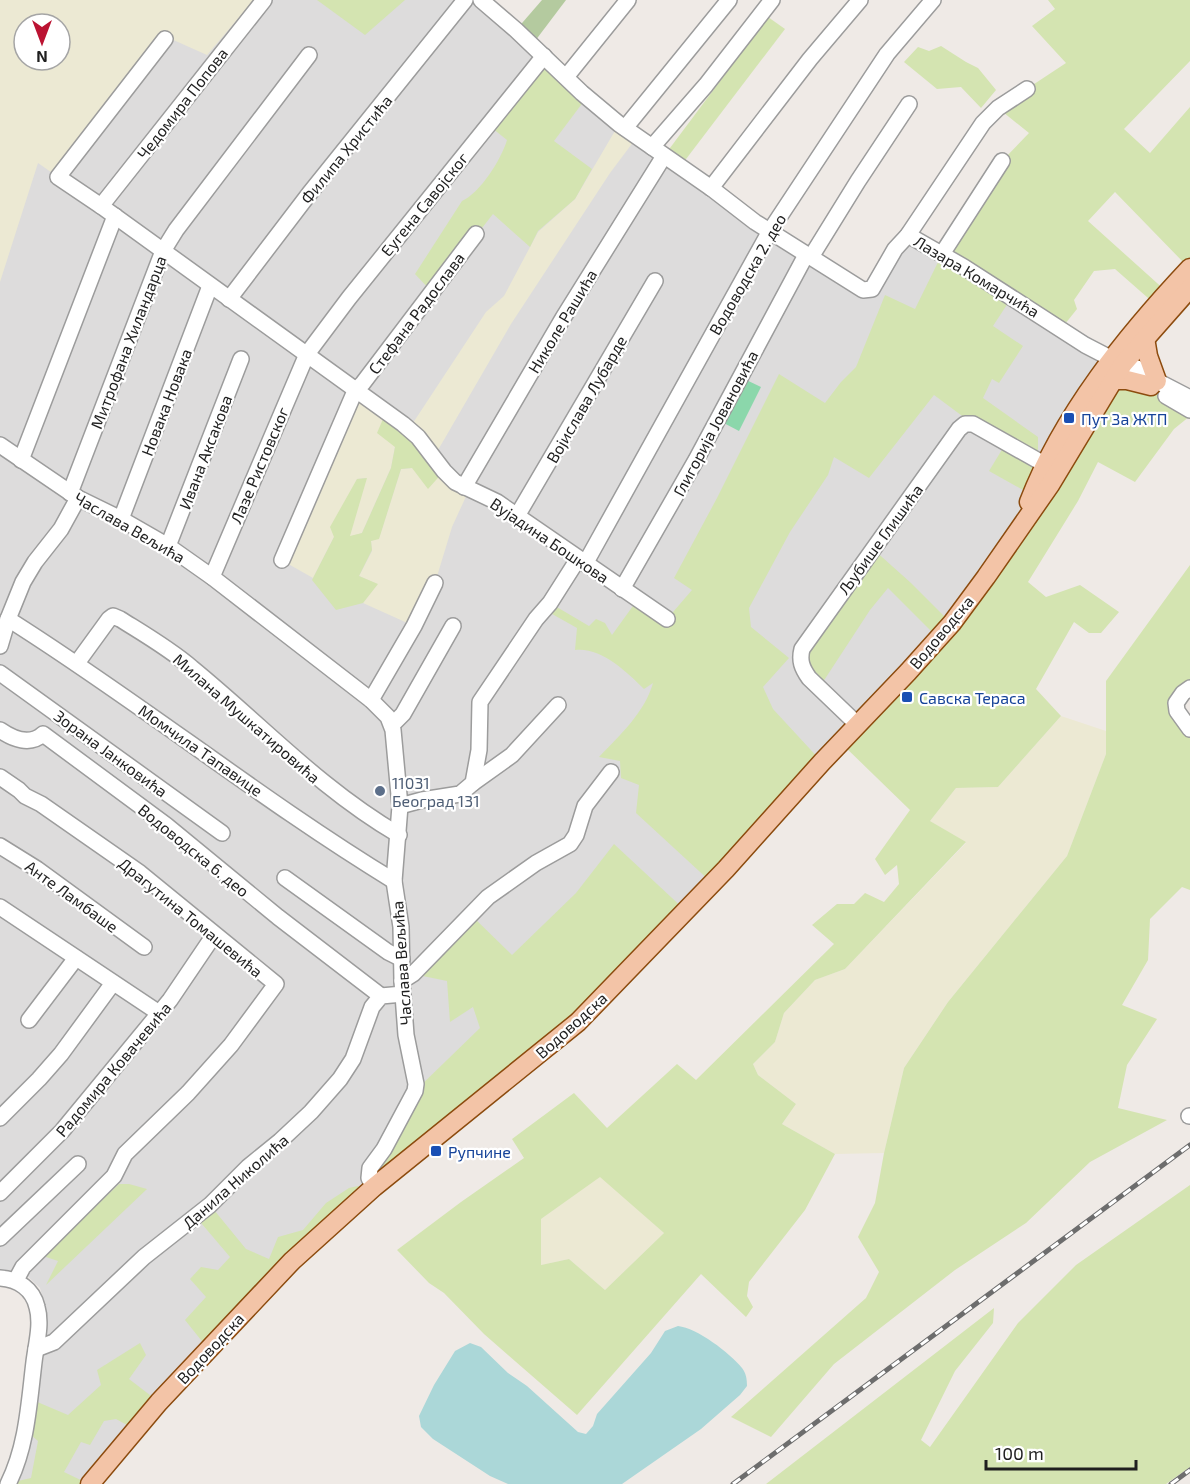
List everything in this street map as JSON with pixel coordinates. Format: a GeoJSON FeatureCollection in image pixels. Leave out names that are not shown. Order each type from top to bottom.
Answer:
{"type":"FeatureCollection","features":[{"type":"Feature","properties":{"kind":"main road","name":"Водоводска"},"geometry":{"type":"LineString","coordinates":[[1018,531],[1044,464],[1073,416],[1117,362],[1167,292],[1190,268]]}},
{"type":"Feature","properties":{"kind":"main road","name":"Водоводска"},"geometry":{"type":"LineString","coordinates":[[90,1484],[159,1402],[276,1278],[320,1235],[374,1187],[578,1022],[726,869],[952,623],[1050,484],[1112,380],[1117,362],[1145,338],[1190,288]]}},
{"type":"Feature","properties":{"kind":"main road"},"geometry":{"type":"LineString","coordinates":[[1112,380],[1154,384],[1145,338]]}},
{"type":"Feature","properties":{"kind":"street","name":"Чедомира Попова"},"geometry":{"type":"LineString","coordinates":[[101,206],[264,0]]}},
{"type":"Feature","properties":{"kind":"street","name":"Филипа Христића"},"geometry":{"type":"LineString","coordinates":[[229,299],[309,194],[465,0]]}},
{"type":"Feature","properties":{"kind":"street","name":"Лазара Комарчића"},"geometry":{"type":"LineString","coordinates":[[481,0],[625,128],[770,231],[857,287],[872,289],[895,249],[908,234],[1024,304],[1085,345],[1117,362],[1131,375],[1154,384]]}},
{"type":"Feature","properties":{"kind":"street"},"geometry":{"type":"LineString","coordinates":[[566,77],[628,0]]}},
{"type":"Feature","properties":{"kind":"street"},"geometry":{"type":"LineString","coordinates":[[625,128],[729,0]]}},
{"type":"Feature","properties":{"kind":"street"},"geometry":{"type":"LineString","coordinates":[[658,152],[705,85],[772,0]]}},
{"type":"Feature","properties":{"kind":"street"},"geometry":{"type":"LineString","coordinates":[[711,188],[810,59],[860,0]]}},
{"type":"Feature","properties":{"kind":"street","name":"Водоводска 2. део"},"geometry":{"type":"LineString","coordinates":[[472,783],[479,750],[480,702],[536,619],[581,561],[770,231],[888,54],[933,0]]}},
{"type":"Feature","properties":{"kind":"street","name":"Вујадина Бошкова"},"geometry":{"type":"LineString","coordinates":[[165,39],[58,177],[307,354],[418,437],[444,471],[464,487],[497,502],[667,619]]}},
{"type":"Feature","properties":{"kind":"street","name":"Митрофана Хиландарца"},"geometry":{"type":"LineString","coordinates":[[0,646],[23,582],[35,562],[61,529],[163,251],[176,230],[309,55]]}},
{"type":"Feature","properties":{"kind":"street","name":"Еугена Савојског"},"geometry":{"type":"LineString","coordinates":[[307,354],[370,270],[544,56]]}},
{"type":"Feature","properties":{"kind":"street"},"geometry":{"type":"LineString","coordinates":[[908,234],[983,123],[998,108],[1027,88]]}},
{"type":"Feature","properties":{"kind":"street","name":"Глигорија Јовановића"},"geometry":{"type":"LineString","coordinates":[[622,589],[809,256],[909,104]]}},
{"type":"Feature","properties":{"kind":"street","name":"Николе Рашића"},"geometry":{"type":"LineString","coordinates":[[464,487],[658,152]]}},
{"type":"Feature","properties":{"kind":"street"},"geometry":{"type":"LineString","coordinates":[[942,254],[1002,161]]}},
{"type":"Feature","properties":{"kind":"street"},"geometry":{"type":"LineString","coordinates":[[21,460],[115,216]]}},
{"type":"Feature","properties":{"kind":"street","name":"Стефана Радослава"},"geometry":{"type":"LineString","coordinates":[[355,391],[476,234]]}},
{"type":"Feature","properties":{"kind":"street","name":"Војислава Лубарде"},"geometry":{"type":"LineString","coordinates":[[517,516],[654,281]]}},
{"type":"Feature","properties":{"kind":"street","name":"Новака Новака"},"geometry":{"type":"LineString","coordinates":[[121,519],[210,286]]}},
{"type":"Feature","properties":{"kind":"street","name":"Лазе Ристовског"},"geometry":{"type":"LineString","coordinates":[[212,577],[307,354]]}},
{"type":"Feature","properties":{"kind":"street","name":"Ивана Аксакова"},"geometry":{"type":"LineString","coordinates":[[168,546],[242,359]]}},
{"type":"Feature","properties":{"kind":"street"},"geometry":{"type":"LineString","coordinates":[[1154,384],[1190,399]]}},
{"type":"Feature","properties":{"kind":"street"},"geometry":{"type":"LineString","coordinates":[[1154,384],[1171,400],[1190,410]]}},
{"type":"Feature","properties":{"kind":"street"},"geometry":{"type":"LineString","coordinates":[[282,560],[355,391]]}},
{"type":"Feature","properties":{"kind":"street","name":"Љубише Глишића"},"geometry":{"type":"LineString","coordinates":[[858,724],[809,678],[802,668],[800,658],[802,649],[856,571],[965,424],[974,424],[1044,464]]}},
{"type":"Feature","properties":{"kind":"street","name":"Часлава Вељића"},"geometry":{"type":"LineString","coordinates":[[0,445],[74,495],[168,546],[212,577],[371,700],[388,717],[392,725],[400,806],[394,881],[401,927],[402,988],[406,1035],[416,1084],[412,1098],[384,1149],[370,1168],[369,1176],[374,1187]]}},
{"type":"Feature","properties":{"kind":"street"},"geometry":{"type":"LineString","coordinates":[[371,700],[414,626],[435,583]]}},
{"type":"Feature","properties":{"kind":"street","name":"Милана Мушкатировића"},"geometry":{"type":"LineString","coordinates":[[77,663],[109,619],[113,616],[120,619],[191,667],[307,771],[338,795],[399,835]]}},
{"type":"Feature","properties":{"kind":"street","name":"Момчила Тапавице"},"geometry":{"type":"LineString","coordinates":[[8,619],[77,663],[317,833],[394,881]]}},
{"type":"Feature","properties":{"kind":"street"},"geometry":{"type":"LineString","coordinates":[[392,725],[403,714],[453,626]]}},
{"type":"Feature","properties":{"kind":"street","name":"Зорана Јанковића"},"geometry":{"type":"LineString","coordinates":[[0,673],[222,832]]}},
{"type":"Feature","properties":{"kind":"street"},"geometry":{"type":"LineString","coordinates":[[1189,726],[1177,711],[1176,703],[1190,688]]}},
{"type":"Feature","properties":{"kind":"street"},"geometry":{"type":"LineString","coordinates":[[400,806],[460,794],[512,755],[558,705]]}},
{"type":"Feature","properties":{"kind":"street"},"geometry":{"type":"LineString","coordinates":[[0,730],[15,738],[37,739],[43,734],[43,720],[51,710]]}},
{"type":"Feature","properties":{"kind":"street","name":"Водоводска 6. део"},"geometry":{"type":"LineString","coordinates":[[43,734],[166,825],[278,917],[381,996]]}},
{"type":"Feature","properties":{"kind":"street"},"geometry":{"type":"LineString","coordinates":[[381,996],[402,988],[488,897],[536,862],[570,844],[576,835],[585,806],[611,772]]}},
{"type":"Feature","properties":{"kind":"street","name":"Драгутина Томашевића"},"geometry":{"type":"LineString","coordinates":[[0,777],[140,873],[276,984],[231,1045],[188,1093],[132,1148],[120,1162],[114,1176],[23,1268],[16,1280]]}},
{"type":"Feature","properties":{"kind":"street"},"geometry":{"type":"LineString","coordinates":[[166,825],[182,804]]}},
{"type":"Feature","properties":{"kind":"street","name":"Анте Ламбаше"},"geometry":{"type":"LineString","coordinates":[[0,846],[37,869],[144,946]]}},
{"type":"Feature","properties":{"kind":"street"},"geometry":{"type":"LineString","coordinates":[[285,878],[388,952],[402,959]]}},
{"type":"Feature","properties":{"kind":"street"},"geometry":{"type":"LineString","coordinates":[[0,907],[159,1014]]}},
{"type":"Feature","properties":{"kind":"street","name":"Радомира Ковачевића"},"geometry":{"type":"LineString","coordinates":[[0,1193],[62,1131],[187,978],[214,935]]}},
{"type":"Feature","properties":{"kind":"street"},"geometry":{"type":"LineString","coordinates":[[28,1020],[76,958]]}},
{"type":"Feature","properties":{"kind":"street"},"geometry":{"type":"LineString","coordinates":[[0,1118],[61,1054],[113,982]]}},
{"type":"Feature","properties":{"kind":"street","name":"Данила Николића"},"geometry":{"type":"LineString","coordinates":[[36,1349],[54,1342],[144,1257],[196,1217],[248,1167],[289,1134],[311,1112],[340,1079],[353,1059],[372,1007],[381,996]]}},
{"type":"Feature","properties":{"kind":"street"},"geometry":{"type":"LineString","coordinates":[[0,1238],[78,1164]]}},
{"type":"Feature","properties":{"kind":"street"},"geometry":{"type":"LineString","coordinates":[[0,1278],[16,1280],[27,1288],[37,1306],[39,1325],[24,1441],[6,1478]]}},
{"type":"Feature","properties":{"kind":"shaded area","name":"Рупчине"},"geometry":{"type":"Polygon","coordinates":[[[0,0],[482,0],[544,56],[770,231],[868,290],[908,235],[1123,364],[933,644],[614,986],[260,1295],[93,1484],[12,1484],[27,1450],[45,1350],[45,1306],[40,1288],[24,1273],[0,1271],[0,0]]]}},
{"type":"Feature","properties":{"kind":"shaded area"},"geometry":{"type":"Polygon","coordinates":[[[0,0],[254,0],[207,55],[160,34],[58,177],[38,163],[0,282],[0,0]]]}},
{"type":"Feature","properties":{"kind":"shaded area"},"geometry":{"type":"Polygon","coordinates":[[[619,124],[637,137],[610,173],[511,324],[434,457],[409,429],[486,312],[504,296],[538,232],[575,199],[619,124]]]}},
{"type":"Feature","properties":{"kind":"shaded area"},"geometry":{"type":"Polygon","coordinates":[[[355,391],[386,412],[395,447],[391,468],[362,533],[349,537],[366,478],[357,479],[334,537],[313,578],[283,561],[355,391]]]}},
{"type":"Feature","properties":{"kind":"shaded area"},"geometry":{"type":"Polygon","coordinates":[[[401,469],[444,471],[469,490],[452,527],[435,583],[414,626],[363,603],[377,584],[359,576],[372,551],[371,541],[379,538],[401,469]]]}},
{"type":"Feature","properties":{"kind":"shaded area"},"geometry":{"type":"Polygon","coordinates":[[[1061,716],[1106,731],[1106,754],[1067,856],[948,1002],[904,1068],[884,1153],[835,1154],[782,1124],[796,1104],[758,1075],[753,1064],[775,1042],[784,1013],[815,980],[845,969],[966,843],[930,821],[956,788],[998,787],[1061,716]]]}},
{"type":"Feature","properties":{"kind":"shaded area"},"geometry":{"type":"Polygon","coordinates":[[[600,1176],[664,1233],[605,1290],[569,1259],[541,1265],[541,1219],[600,1176]]]}},
{"type":"Feature","properties":{"kind":"green space"},"geometry":{"type":"Polygon","coordinates":[[[317,0],[405,0],[365,35],[317,0]]]}},
{"type":"Feature","properties":{"kind":"green space"},"geometry":{"type":"Polygon","coordinates":[[[542,0],[566,0],[532,45],[516,30],[542,0]]]}},
{"type":"Feature","properties":{"kind":"green space"},"geometry":{"type":"Polygon","coordinates":[[[1048,0],[1190,0],[1190,61],[1124,129],[1150,153],[1190,107],[1190,257],[1184,263],[1115,192],[1088,221],[1167,292],[1156,305],[1115,269],[1094,271],[1074,300],[1077,309],[1061,329],[1012,297],[993,326],[1023,346],[999,383],[992,379],[983,398],[1038,437],[1038,461],[1032,495],[989,471],[1006,443],[973,424],[934,395],[869,478],[834,457],[828,475],[790,532],[749,608],[751,627],[789,658],[763,687],[773,709],[822,762],[712,883],[636,813],[639,785],[621,778],[620,761],[599,757],[638,713],[653,683],[644,689],[604,656],[585,650],[575,650],[577,628],[545,610],[550,603],[589,626],[596,619],[605,623],[612,635],[638,599],[667,619],[692,590],[674,578],[779,374],[825,403],[856,367],[885,295],[915,309],[942,254],[1002,161],[1029,133],[998,108],[1066,63],[1032,26],[1055,9],[1048,0]]]}},
{"type":"Feature","properties":{"kind":"green space"},"geometry":{"type":"Polygon","coordinates":[[[768,17],[785,29],[680,167],[664,156],[768,17]]]}},
{"type":"Feature","properties":{"kind":"green space"},"geometry":{"type":"Polygon","coordinates":[[[941,46],[978,68],[996,90],[981,108],[961,87],[937,89],[904,62],[918,47],[929,51],[941,46]]]}},
{"type":"Feature","properties":{"kind":"green space"},"geometry":{"type":"Polygon","coordinates":[[[544,56],[587,97],[554,141],[592,169],[575,199],[538,231],[530,247],[493,214],[432,292],[415,274],[462,201],[483,183],[500,157],[507,140],[487,124],[544,56]]]}},
{"type":"Feature","properties":{"kind":"green space"},"geometry":{"type":"Polygon","coordinates":[[[740,377],[761,387],[739,431],[718,420],[740,377]]]}},
{"type":"Feature","properties":{"kind":"green space"},"geometry":{"type":"Polygon","coordinates":[[[1112,380],[1165,388],[1190,416],[1174,429],[1135,482],[1098,462],[1078,501],[1028,582],[1046,597],[1080,585],[1119,612],[1101,633],[1089,633],[1074,622],[1036,689],[1061,716],[998,787],[956,788],[930,821],[966,842],[845,969],[815,980],[784,1013],[775,1042],[753,1064],[758,1075],[796,1104],[782,1124],[835,1154],[805,1210],[749,1282],[747,1296],[753,1307],[746,1317],[701,1274],[577,1415],[484,1334],[397,1250],[524,1158],[512,1139],[574,1093],[607,1128],[677,1064],[696,1080],[834,944],[812,925],[837,904],[854,904],[865,893],[884,902],[899,884],[897,865],[885,875],[875,859],[910,810],[841,743],[933,644],[1112,380]],[[600,1177],[541,1219],[541,1265],[569,1259],[605,1290],[664,1233],[600,1177]]]}},
{"type":"Feature","properties":{"kind":"green space"},"geometry":{"type":"Polygon","coordinates":[[[386,412],[444,471],[428,489],[412,468],[401,469],[379,539],[371,541],[372,550],[359,576],[378,584],[363,603],[336,610],[312,580],[334,537],[330,527],[357,479],[367,478],[350,536],[362,533],[391,468],[395,447],[377,433],[386,412]]]}},
{"type":"Feature","properties":{"kind":"green space"},"geometry":{"type":"Polygon","coordinates":[[[873,549],[946,618],[934,634],[888,588],[870,610],[819,688],[802,649],[873,549]]]}},
{"type":"Feature","properties":{"kind":"green space"},"geometry":{"type":"Polygon","coordinates":[[[1190,565],[1190,687],[1176,703],[1190,729],[1190,890],[1182,887],[1150,919],[1148,960],[1122,1005],[1157,1019],[1127,1065],[1118,1108],[1167,1120],[1090,1162],[1026,1223],[955,1270],[834,1364],[771,1437],[731,1417],[866,1298],[879,1272],[858,1237],[875,1203],[904,1068],[948,1002],[1067,856],[1106,754],[1106,681],[1190,565]]]}},
{"type":"Feature","properties":{"kind":"green space"},"geometry":{"type":"Polygon","coordinates":[[[614,844],[686,911],[629,970],[401,1166],[370,1168],[415,1091],[480,1028],[473,1007],[450,1022],[447,981],[413,974],[471,915],[512,955],[576,893],[614,844]]]}},
{"type":"Feature","properties":{"kind":"green space"},"geometry":{"type":"Polygon","coordinates":[[[119,1184],[147,1189],[46,1285],[58,1261],[43,1256],[119,1184]]]}},
{"type":"Feature","properties":{"kind":"green space"},"geometry":{"type":"Polygon","coordinates":[[[1190,1185],[1190,1467],[1166,1484],[766,1484],[994,1308],[993,1323],[955,1371],[921,1440],[930,1447],[1018,1323],[1076,1265],[1190,1185]]]}},
{"type":"Feature","properties":{"kind":"green space"},"geometry":{"type":"Polygon","coordinates":[[[358,1186],[366,1194],[209,1350],[185,1320],[206,1297],[190,1279],[201,1267],[218,1270],[230,1257],[196,1217],[210,1205],[246,1249],[269,1259],[278,1237],[303,1230],[326,1203],[349,1188],[358,1186]]]}},
{"type":"Feature","properties":{"kind":"green space"},"geometry":{"type":"Polygon","coordinates":[[[140,1343],[146,1355],[129,1379],[159,1402],[136,1430],[116,1419],[104,1421],[90,1445],[81,1442],[64,1472],[89,1484],[16,1484],[18,1481],[31,1478],[38,1441],[31,1435],[35,1401],[68,1415],[101,1385],[97,1370],[140,1343]]]}},
{"type":"Feature","properties":{"kind":"water"},"geometry":{"type":"Polygon","coordinates":[[[678,1326],[703,1336],[730,1355],[743,1370],[747,1386],[701,1429],[622,1484],[508,1484],[490,1476],[433,1439],[421,1427],[419,1416],[434,1385],[455,1351],[470,1343],[481,1347],[578,1432],[586,1434],[593,1426],[597,1414],[651,1353],[665,1331],[678,1326]]]}},
{"type":"Feature","properties":{"kind":"railway"},"geometry":{"type":"LineString","coordinates":[[733,1484],[1190,1145]]}},
{"type":"Feature","properties":{"kind":"railway"},"geometry":{"type":"LineString","coordinates":[[1171,1484],[1190,1470]]}},
{"type":"Feature","properties":{"kind":"place","name":"Пут За ЖТП"},"geometry":{"type":"Point","coordinates":[1069,418]}},
{"type":"Feature","properties":{"kind":"place","name":"Савска Тераса"},"geometry":{"type":"Point","coordinates":[907,697]}},
{"type":"Feature","properties":{"kind":"place","name":"11031 Београд 131"},"geometry":{"type":"Point","coordinates":[380,791]}},
{"type":"Feature","properties":{"kind":"place","name":"Рупчине"},"geometry":{"type":"Point","coordinates":[436,1151]}}]}
